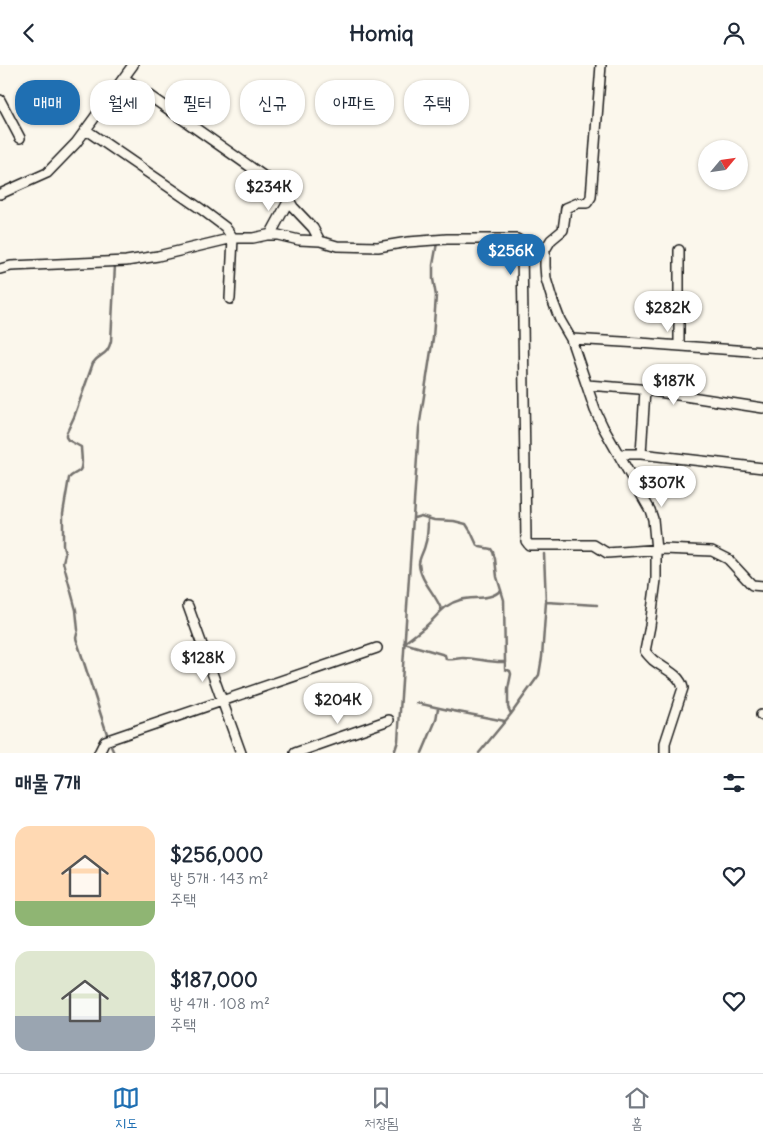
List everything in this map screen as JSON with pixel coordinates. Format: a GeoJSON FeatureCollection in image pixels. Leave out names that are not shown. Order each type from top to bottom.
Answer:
{"type":"FeatureCollection","features":[{"type":"Feature","properties":{"kind":"street"},"geometry":{"type":"LineString","coordinates":[[0,194],[47,173],[76,143],[134,65]]}},
{"type":"Feature","properties":{"kind":"street"},"geometry":{"type":"LineString","coordinates":[[601,65],[591,197],[587,203],[578,203],[566,208],[563,229],[551,240],[545,250],[546,279],[595,410],[653,519],[656,549],[656,581],[645,651],[652,659],[682,682],[683,688],[665,743],[665,753]]}},
{"type":"Feature","properties":{"kind":"street"},"geometry":{"type":"LineString","coordinates":[[124,78],[279,187],[288,195],[289,201],[313,228],[320,241]]}},
{"type":"Feature","properties":{"kind":"street"},"geometry":{"type":"LineString","coordinates":[[0,100],[20,137]]}},
{"type":"Feature","properties":{"kind":"street"},"geometry":{"type":"LineString","coordinates":[[86,130],[225,227],[233,238],[230,299]]}},
{"type":"Feature","properties":{"kind":"street"},"geometry":{"type":"LineString","coordinates":[[270,235],[289,201]]}},
{"type":"Feature","properties":{"kind":"street"},"geometry":{"type":"LineString","coordinates":[[0,269],[11,266],[126,261],[158,256],[233,238],[270,235],[299,240],[320,241],[337,246],[378,247],[408,242],[447,239],[517,239],[520,241],[522,248],[523,271],[526,541],[529,545],[594,545],[607,553],[656,549],[712,551],[728,559],[752,585],[763,587]]}},
{"type":"Feature","properties":{"kind":"street"},"geometry":{"type":"LineString","coordinates":[[679,250],[679,345]]}},
{"type":"Feature","properties":{"kind":"street"},"geometry":{"type":"LineString","coordinates":[[570,339],[763,352]]}},
{"type":"Feature","properties":{"kind":"street"},"geometry":{"type":"LineString","coordinates":[[587,385],[645,389],[763,408]]}},
{"type":"Feature","properties":{"kind":"street"},"geometry":{"type":"LineString","coordinates":[[641,454],[645,389]]}},
{"type":"Feature","properties":{"kind":"street"},"geometry":{"type":"LineString","coordinates":[[618,454],[641,454],[763,467]]}},
{"type":"Feature","properties":{"kind":"street"},"geometry":{"type":"LineString","coordinates":[[188,606],[241,753]]}},
{"type":"Feature","properties":{"kind":"street"},"geometry":{"type":"LineString","coordinates":[[99,753],[105,741],[377,648]]}},
{"type":"Feature","properties":{"kind":"street"},"geometry":{"type":"LineString","coordinates":[[294,753],[389,720]]}},
{"type":"Feature","properties":{"kind":"waterway"},"geometry":{"type":"LineString","coordinates":[[394,753],[398,741],[419,428],[433,338],[436,296],[433,265],[437,243]]}},
{"type":"Feature","properties":{"kind":"waterway"},"geometry":{"type":"LineString","coordinates":[[108,737],[76,638],[78,630],[76,610],[63,562],[65,554],[63,545],[63,513],[69,478],[81,469],[82,463],[81,447],[68,440],[66,434],[93,363],[106,352],[111,341],[115,265]]}},
{"type":"Feature","properties":{"kind":"waterway"},"geometry":{"type":"LineString","coordinates":[[414,518],[421,516],[434,520],[466,524],[477,545],[491,549],[493,552],[497,577],[504,600],[505,669],[510,671],[511,674],[508,689],[508,707],[511,714]]}},
{"type":"Feature","properties":{"kind":"waterway"},"geometry":{"type":"LineString","coordinates":[[428,518],[427,539],[419,564],[422,576],[441,609]]}},
{"type":"Feature","properties":{"kind":"waterway"},"geometry":{"type":"LineString","coordinates":[[479,753],[511,714],[539,675],[546,602],[544,554]]}},
{"type":"Feature","properties":{"kind":"waterway"},"geometry":{"type":"LineString","coordinates":[[404,643],[450,604],[465,599],[492,596],[501,590]]}},
{"type":"Feature","properties":{"kind":"waterway"},"geometry":{"type":"LineString","coordinates":[[546,602],[597,605]]}},
{"type":"Feature","properties":{"kind":"waterway"},"geometry":{"type":"LineString","coordinates":[[404,643],[445,655],[446,659],[468,658],[505,662]]}},
{"type":"Feature","properties":{"kind":"waterway"},"geometry":{"type":"LineString","coordinates":[[417,703],[505,721]]}},
{"type":"Feature","properties":{"kind":"waterway"},"geometry":{"type":"LineString","coordinates":[[422,753],[436,720],[438,708]]}},
{"type":"Feature","properties":{"kind":"waterway"},"geometry":{"type":"LineString","coordinates":[[109,742],[114,753]]}}]}
